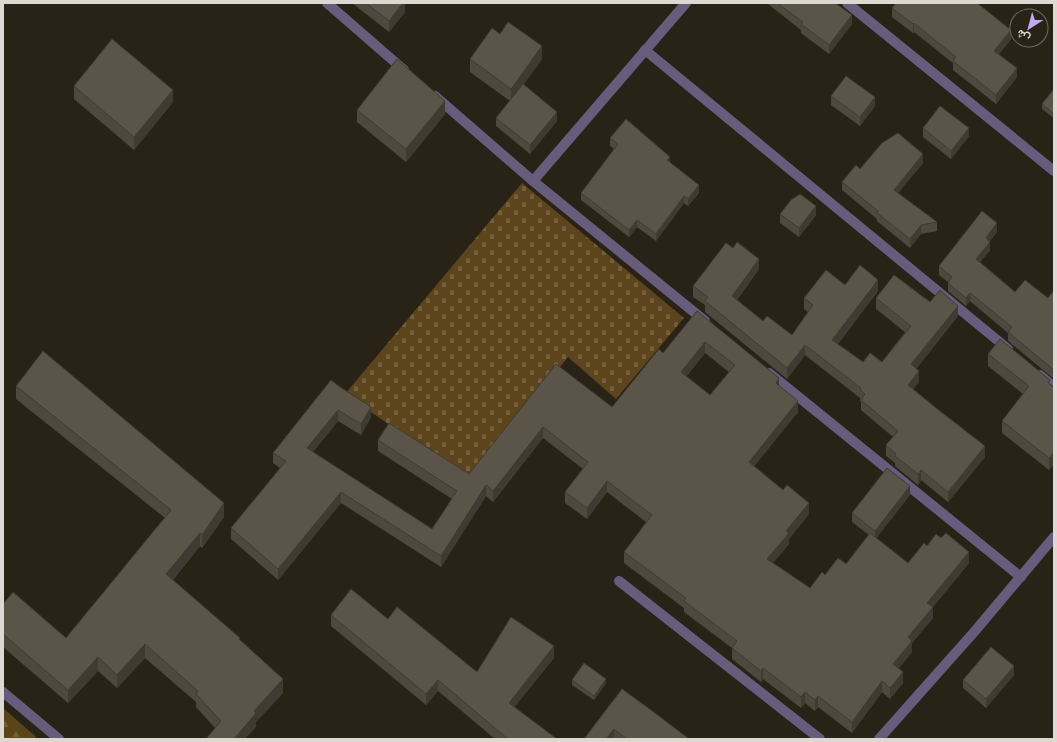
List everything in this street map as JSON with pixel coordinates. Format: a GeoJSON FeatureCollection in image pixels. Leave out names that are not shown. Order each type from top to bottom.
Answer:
{"type":"FeatureCollection","features":[{"type":"Feature","properties":{"kind":"street"},"geometry":{"type":"LineString","coordinates":[[327,3],[410,74]]}},
{"type":"Feature","properties":{"kind":"street"},"geometry":{"type":"LineString","coordinates":[[533,181],[686,3]]}},
{"type":"Feature","properties":{"kind":"street"},"geometry":{"type":"LineString","coordinates":[[847,3],[1054,171]]}},
{"type":"Feature","properties":{"kind":"street"},"geometry":{"type":"LineString","coordinates":[[645,50],[1017,357]]}},
{"type":"Feature","properties":{"kind":"street"},"geometry":{"type":"LineString","coordinates":[[427,90],[533,181],[712,327]]}},
{"type":"Feature","properties":{"kind":"street"},"geometry":{"type":"LineString","coordinates":[[761,367],[1021,577]]}},
{"type":"Feature","properties":{"kind":"street"},"geometry":{"type":"LineString","coordinates":[[1030,367],[1054,387]]}},
{"type":"Feature","properties":{"kind":"street"},"geometry":{"type":"LineString","coordinates":[[879,739],[975,631],[1054,537]]}},
{"type":"Feature","properties":{"kind":"street"},"geometry":{"type":"LineString","coordinates":[[619,581],[820,739]]}},
{"type":"Feature","properties":{"kind":"street"},"geometry":{"type":"LineString","coordinates":[[3,692],[59,739]]}},
{"type":"Feature","properties":{"kind":"green space"},"geometry":{"type":"Polygon","coordinates":[[[522,183],[684,318],[616,399],[568,357],[469,480],[345,394],[522,183]]]}},
{"type":"Feature","properties":{"kind":"green space"},"geometry":{"type":"Polygon","coordinates":[[[3,708],[35,736],[36,739],[3,739],[3,708]]]}},
{"type":"Feature","properties":{"kind":"building"},"geometry":{"type":"Polygon","coordinates":[[[366,3],[403,3],[389,21],[366,3]]]}},
{"type":"Feature","properties":{"kind":"building"},"geometry":{"type":"Polygon","coordinates":[[[777,3],[835,3],[852,15],[829,45],[801,24],[803,22],[777,3]]]}},
{"type":"Feature","properties":{"kind":"building"},"geometry":{"type":"Polygon","coordinates":[[[896,3],[977,3],[1009,28],[1009,32],[994,51],[1017,68],[996,95],[953,61],[956,57],[914,23],[913,24],[892,8],[896,3]]]}},
{"type":"Feature","properties":{"kind":"building"},"geometry":{"type":"Polygon","coordinates":[[[508,22],[542,46],[511,89],[470,59],[492,28],[500,34],[508,22]]]}},
{"type":"Feature","properties":{"kind":"building"},"geometry":{"type":"Polygon","coordinates":[[[112,39],[173,90],[134,137],[74,86],[112,39]]]}},
{"type":"Feature","properties":{"kind":"building"},"geometry":{"type":"Polygon","coordinates":[[[397,59],[445,101],[406,149],[357,110],[397,59]]]}},
{"type":"Feature","properties":{"kind":"building"},"geometry":{"type":"Polygon","coordinates":[[[846,76],[875,97],[860,117],[831,96],[846,76]]]}},
{"type":"Feature","properties":{"kind":"building"},"geometry":{"type":"Polygon","coordinates":[[[523,84],[557,112],[530,145],[496,118],[523,84]]]}},
{"type":"Feature","properties":{"kind":"building"},"geometry":{"type":"Polygon","coordinates":[[[1054,89],[1054,114],[1042,104],[1054,89]]]}},
{"type":"Feature","properties":{"kind":"building"},"geometry":{"type":"Polygon","coordinates":[[[940,106],[969,128],[951,151],[923,128],[940,106]]]}},
{"type":"Feature","properties":{"kind":"building"},"geometry":{"type":"Polygon","coordinates":[[[626,119],[670,157],[667,160],[699,185],[688,199],[684,196],[656,234],[637,220],[629,230],[581,193],[618,144],[610,138],[626,119]]]}},
{"type":"Feature","properties":{"kind":"building"},"geometry":{"type":"Polygon","coordinates":[[[898,133],[923,154],[894,190],[937,222],[921,225],[910,239],[877,213],[878,211],[842,182],[856,165],[860,169],[882,143],[898,133]]]}},
{"type":"Feature","properties":{"kind":"building"},"geometry":{"type":"Polygon","coordinates":[[[800,194],[816,206],[799,228],[780,214],[791,200],[800,194]]]}},
{"type":"Feature","properties":{"kind":"building"},"geometry":{"type":"Polygon","coordinates":[[[982,211],[997,223],[986,238],[990,242],[976,259],[1015,292],[1025,280],[1048,298],[1054,290],[1054,370],[1008,332],[1012,327],[970,293],[966,298],[948,283],[952,277],[939,266],[982,211]]]}},
{"type":"Feature","properties":{"kind":"building"},"geometry":{"type":"Polygon","coordinates":[[[737,242],[759,259],[732,296],[763,321],[767,316],[792,335],[813,305],[804,298],[826,270],[845,285],[860,265],[878,280],[832,340],[863,362],[870,353],[882,362],[911,326],[876,298],[894,275],[930,302],[940,290],[958,306],[911,364],[919,371],[908,385],[985,446],[948,492],[921,470],[918,474],[895,456],[896,454],[886,445],[898,431],[861,400],[865,394],[860,390],[861,388],[805,345],[787,368],[705,301],[708,297],[693,286],[726,243],[733,248],[737,242]]]}},
{"type":"Feature","properties":{"kind":"building"},"geometry":{"type":"Polygon","coordinates":[[[697,311],[779,378],[776,383],[798,401],[749,462],[783,490],[787,485],[809,503],[786,531],[789,533],[767,559],[810,588],[822,572],[825,575],[838,558],[846,564],[870,533],[908,563],[924,543],[927,546],[936,534],[941,538],[946,533],[969,552],[927,603],[933,607],[908,637],[912,641],[893,664],[903,672],[890,688],[882,681],[852,722],[818,696],[815,700],[805,692],[801,697],[763,668],[761,671],[732,648],[737,641],[684,601],[686,598],[624,552],[652,515],[607,481],[587,508],[565,492],[588,462],[543,427],[493,491],[486,485],[441,556],[341,492],[278,569],[231,528],[286,461],[273,453],[331,380],[371,407],[361,424],[338,410],[307,448],[432,529],[457,491],[378,440],[389,423],[469,474],[556,364],[612,407],[659,349],[663,353],[697,311]],[[705,342],[681,372],[710,395],[735,365],[705,342]]]}},
{"type":"Feature","properties":{"kind":"building"},"geometry":{"type":"Polygon","coordinates":[[[1000,339],[1050,380],[1048,383],[1054,387],[1054,452],[1049,458],[1002,421],[1029,386],[988,354],[1000,339]]]}},
{"type":"Feature","properties":{"kind":"building"},"geometry":{"type":"Polygon","coordinates":[[[43,351],[224,503],[202,535],[200,533],[166,574],[240,638],[239,639],[283,679],[254,711],[256,713],[234,739],[206,739],[221,721],[196,694],[198,691],[145,644],[117,675],[98,657],[68,690],[3,634],[3,604],[13,592],[66,638],[171,510],[16,386],[43,351]]]}},
{"type":"Feature","properties":{"kind":"building"},"geometry":{"type":"Polygon","coordinates":[[[887,468],[910,486],[875,531],[852,513],[887,468]]]}},
{"type":"Feature","properties":{"kind":"building"},"geometry":{"type":"Polygon","coordinates":[[[351,589],[388,619],[397,607],[477,672],[511,617],[554,646],[509,703],[557,739],[508,739],[438,680],[426,694],[331,615],[351,589]]]}},
{"type":"Feature","properties":{"kind":"building"},"geometry":{"type":"Polygon","coordinates":[[[991,647],[1014,666],[986,699],[963,680],[991,647]]]}},
{"type":"Feature","properties":{"kind":"building"},"geometry":{"type":"Polygon","coordinates":[[[584,663],[606,679],[594,696],[572,680],[584,663]]]}},
{"type":"Feature","properties":{"kind":"building"},"geometry":{"type":"Polygon","coordinates":[[[622,689],[689,739],[627,739],[614,729],[606,739],[584,739],[622,689]]]}}]}
